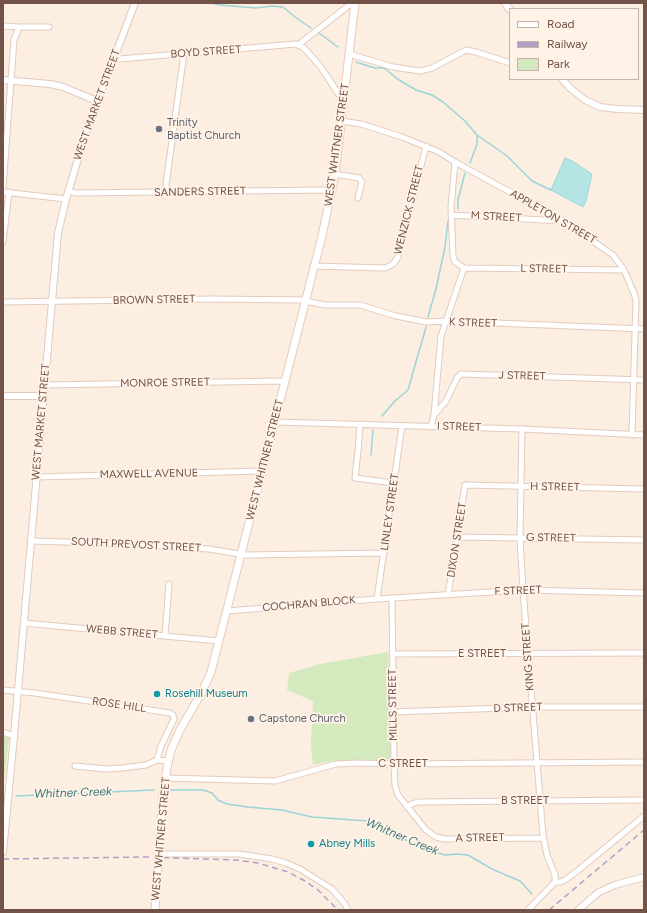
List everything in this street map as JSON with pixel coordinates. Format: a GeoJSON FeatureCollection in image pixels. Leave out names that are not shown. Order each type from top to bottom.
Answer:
{"type":"FeatureCollection","features":[{"type":"Feature","properties":{"kind":"main road","name":"WEST WHITNER STREET"},"geometry":{"type":"LineString","coordinates":[[155,910],[165,778],[171,750],[211,672],[313,266],[322,236],[335,174],[354,3]]}},
{"type":"Feature","properties":{"kind":"street","name":"WEST MARKET STREET"},"geometry":{"type":"LineString","coordinates":[[3,852],[58,233],[68,191],[87,129],[135,3]]}},
{"type":"Feature","properties":{"kind":"street"},"geometry":{"type":"LineString","coordinates":[[344,103],[320,66],[304,48],[298,45],[354,3]]}},
{"type":"Feature","properties":{"kind":"street"},"geometry":{"type":"LineString","coordinates":[[3,26],[49,27]]}},
{"type":"Feature","properties":{"kind":"street"},"geometry":{"type":"LineString","coordinates":[[3,187],[14,40],[19,27]]}},
{"type":"Feature","properties":{"kind":"street","name":"BOYD STREET"},"geometry":{"type":"LineString","coordinates":[[114,58],[120,59],[298,45]]}},
{"type":"Feature","properties":{"kind":"street"},"geometry":{"type":"LineString","coordinates":[[349,54],[393,67],[420,71],[432,68],[466,50],[509,63]]}},
{"type":"Feature","properties":{"kind":"street"},"geometry":{"type":"LineString","coordinates":[[165,192],[184,53]]}},
{"type":"Feature","properties":{"kind":"street"},"geometry":{"type":"LineString","coordinates":[[3,80],[50,84],[63,87],[98,101]]}},
{"type":"Feature","properties":{"kind":"street"},"geometry":{"type":"LineString","coordinates":[[563,80],[570,88],[586,100],[600,107],[644,110]]}},
{"type":"Feature","properties":{"kind":"street","name":"APPLETON STREET"},"geometry":{"type":"LineString","coordinates":[[342,121],[368,126],[402,137],[439,152],[565,222],[613,255],[624,270],[636,300],[632,435]]}},
{"type":"Feature","properties":{"kind":"street","name":"WENZICK STREET"},"geometry":{"type":"LineString","coordinates":[[313,266],[385,268],[394,263],[398,257],[426,146]]}},
{"type":"Feature","properties":{"kind":"street"},"geometry":{"type":"LineString","coordinates":[[434,415],[441,336],[464,268],[455,262],[453,256],[451,215],[455,162]]}},
{"type":"Feature","properties":{"kind":"street"},"geometry":{"type":"LineString","coordinates":[[335,174],[359,178],[362,182],[358,198]]}},
{"type":"Feature","properties":{"kind":"street","name":"SANDERS STREET"},"geometry":{"type":"LineString","coordinates":[[68,191],[76,193],[331,191]]}},
{"type":"Feature","properties":{"kind":"street"},"geometry":{"type":"LineString","coordinates":[[3,242],[6,192],[66,199]]}},
{"type":"Feature","properties":{"kind":"street","name":"M STREET"},"geometry":{"type":"LineString","coordinates":[[451,215],[565,222]]}},
{"type":"Feature","properties":{"kind":"street","name":"L STREET"},"geometry":{"type":"LineString","coordinates":[[464,268],[607,271],[624,270]]}},
{"type":"Feature","properties":{"kind":"street","name":"BROWN STREET"},"geometry":{"type":"LineString","coordinates":[[3,302],[210,299],[305,301]]}},
{"type":"Feature","properties":{"kind":"street","name":"K STREET"},"geometry":{"type":"LineString","coordinates":[[305,301],[326,306],[360,305],[396,316],[426,322],[447,321],[644,329]]}},
{"type":"Feature","properties":{"kind":"street","name":"J STREET"},"geometry":{"type":"LineString","coordinates":[[431,426],[434,415],[446,401],[457,378],[461,374],[644,380]]}},
{"type":"Feature","properties":{"kind":"street","name":"MONROE STREET"},"geometry":{"type":"LineString","coordinates":[[45,385],[285,382]]}},
{"type":"Feature","properties":{"kind":"street"},"geometry":{"type":"LineString","coordinates":[[3,396],[44,396]]}},
{"type":"Feature","properties":{"kind":"street","name":"I STREET"},"geometry":{"type":"LineString","coordinates":[[275,422],[522,429],[644,435]]}},
{"type":"Feature","properties":{"kind":"street"},"geometry":{"type":"LineString","coordinates":[[360,424],[355,478],[394,483]]}},
{"type":"Feature","properties":{"kind":"street","name":"LINLEY STREET"},"geometry":{"type":"LineString","coordinates":[[377,599],[402,426]]}},
{"type":"Feature","properties":{"kind":"street","name":"KING STREET"},"geometry":{"type":"LineString","coordinates":[[522,429],[520,538],[523,590],[539,801],[543,838],[547,855],[555,875],[554,882]]}},
{"type":"Feature","properties":{"kind":"street","name":"MAXWELL AVENUE"},"geometry":{"type":"LineString","coordinates":[[36,477],[261,472]]}},
{"type":"Feature","properties":{"kind":"street","name":"H STREET"},"geometry":{"type":"LineString","coordinates":[[465,485],[644,489]]}},
{"type":"Feature","properties":{"kind":"street","name":"DIXON STREET"},"geometry":{"type":"LineString","coordinates":[[448,595],[465,485]]}},
{"type":"Feature","properties":{"kind":"street","name":"G STREET"},"geometry":{"type":"LineString","coordinates":[[457,537],[644,540]]}},
{"type":"Feature","properties":{"kind":"street","name":"SOUTH PREVOST STREET"},"geometry":{"type":"LineString","coordinates":[[31,541],[130,544],[209,549],[241,554],[276,555],[384,553]]}},
{"type":"Feature","properties":{"kind":"street"},"geometry":{"type":"LineString","coordinates":[[165,636],[169,584]]}},
{"type":"Feature","properties":{"kind":"street","name":"F STREET"},"geometry":{"type":"LineString","coordinates":[[392,598],[523,590],[644,592]]}},
{"type":"Feature","properties":{"kind":"street","name":"COCHRAN BLOCK"},"geometry":{"type":"LineString","coordinates":[[227,611],[392,598]]}},
{"type":"Feature","properties":{"kind":"street","name":"MILLS STREET"},"geometry":{"type":"LineString","coordinates":[[392,598],[394,764],[396,791],[408,807]]}},
{"type":"Feature","properties":{"kind":"street","name":"WEBB STREET"},"geometry":{"type":"LineString","coordinates":[[24,623],[219,641]]}},
{"type":"Feature","properties":{"kind":"street","name":"E STREET"},"geometry":{"type":"LineString","coordinates":[[392,654],[644,653]]}},
{"type":"Feature","properties":{"kind":"street","name":"ROSE HILL"},"geometry":{"type":"LineString","coordinates":[[3,690],[170,713],[173,715],[174,719],[161,746],[157,760]]}},
{"type":"Feature","properties":{"kind":"street","name":"D STREET"},"geometry":{"type":"LineString","coordinates":[[393,712],[532,707],[644,707]]}},
{"type":"Feature","properties":{"kind":"street"},"geometry":{"type":"LineString","coordinates":[[3,732],[14,736]]}},
{"type":"Feature","properties":{"kind":"street"},"geometry":{"type":"LineString","coordinates":[[75,766],[106,769],[146,764],[157,760],[169,761]]}},
{"type":"Feature","properties":{"kind":"street","name":"C STREET"},"geometry":{"type":"LineString","coordinates":[[165,778],[275,781],[336,764],[358,763],[644,762]]}},
{"type":"Feature","properties":{"kind":"street","name":"B STREET"},"geometry":{"type":"LineString","coordinates":[[408,807],[418,802],[644,800]]}},
{"type":"Feature","properties":{"kind":"street","name":"A STREET"},"geometry":{"type":"LineString","coordinates":[[408,807],[426,830],[441,838],[543,838]]}},
{"type":"Feature","properties":{"kind":"street"},"geometry":{"type":"LineString","coordinates":[[528,910],[554,882],[560,882],[576,872],[644,816]]}},
{"type":"Feature","properties":{"kind":"street"},"geometry":{"type":"LineString","coordinates":[[159,854],[239,854],[272,859],[286,863],[300,869],[332,889],[345,904],[348,910]]}},
{"type":"Feature","properties":{"kind":"street"},"geometry":{"type":"LineString","coordinates":[[578,910],[599,892],[615,885],[644,877]]}},
{"type":"Feature","properties":{"kind":"green space"},"geometry":{"type":"Polygon","coordinates":[[[388,652],[392,761],[332,761],[313,765],[311,745],[313,701],[287,690],[289,673],[320,664],[388,652]]]}},
{"type":"Feature","properties":{"kind":"green space"},"geometry":{"type":"Polygon","coordinates":[[[3,735],[8,736],[9,739],[3,790],[3,735]]]}},
{"type":"Feature","properties":{"kind":"water"},"geometry":{"type":"Polygon","coordinates":[[[565,158],[592,174],[586,201],[583,207],[551,190],[565,158]]]}},
{"type":"Feature","properties":{"kind":"waterway"},"geometry":{"type":"LineString","coordinates":[[211,3],[256,8],[272,6],[283,7],[311,28]]}},
{"type":"Feature","properties":{"kind":"waterway"},"geometry":{"type":"LineString","coordinates":[[319,33],[338,47]]}},
{"type":"Feature","properties":{"kind":"waterway"},"geometry":{"type":"LineString","coordinates":[[356,62],[375,68],[384,68],[399,80],[416,90],[432,95],[443,102],[465,121],[477,135],[507,156],[532,181],[551,190]]}},
{"type":"Feature","properties":{"kind":"waterway"},"geometry":{"type":"LineString","coordinates":[[470,163],[477,144],[477,135]]}},
{"type":"Feature","properties":{"kind":"waterway"},"geometry":{"type":"LineString","coordinates":[[458,209],[458,200],[465,173]]}},
{"type":"Feature","properties":{"kind":"waterway"},"geometry":{"type":"LineString","coordinates":[[428,317],[445,247],[448,221]]}},
{"type":"Feature","properties":{"kind":"waterway"},"geometry":{"type":"LineString","coordinates":[[382,416],[395,401],[408,390],[426,327]]}},
{"type":"Feature","properties":{"kind":"waterway"},"geometry":{"type":"LineString","coordinates":[[371,455],[373,430]]}},
{"type":"Feature","properties":{"kind":"waterway","name":"Whitner Creek"},"geometry":{"type":"LineString","coordinates":[[16,796],[154,790]]}},
{"type":"Feature","properties":{"kind":"waterway","name":"Whitner Creek"},"geometry":{"type":"LineString","coordinates":[[170,790],[203,790],[212,793],[218,800],[227,804],[282,810],[312,817],[368,821],[385,828],[418,847],[445,855],[468,855],[492,869],[520,881],[532,894]]}},
{"type":"Feature","properties":{"kind":"railway"},"geometry":{"type":"LineString","coordinates":[[549,910],[644,830]]}},
{"type":"Feature","properties":{"kind":"railway"},"geometry":{"type":"LineString","coordinates":[[3,859],[146,857],[236,860],[258,863],[288,872],[305,881],[318,890],[338,910]]}},
{"type":"Feature","properties":{"kind":"place","name":"Trinity Baptist Church"},"geometry":{"type":"Point","coordinates":[159,129]}},
{"type":"Feature","properties":{"kind":"place","name":"Rosehill Museum"},"geometry":{"type":"Point","coordinates":[157,694]}},
{"type":"Feature","properties":{"kind":"place","name":"Capstone Church"},"geometry":{"type":"Point","coordinates":[251,719]}},
{"type":"Feature","properties":{"kind":"place","name":"Abney Mills"},"geometry":{"type":"Point","coordinates":[311,844]}}]}
